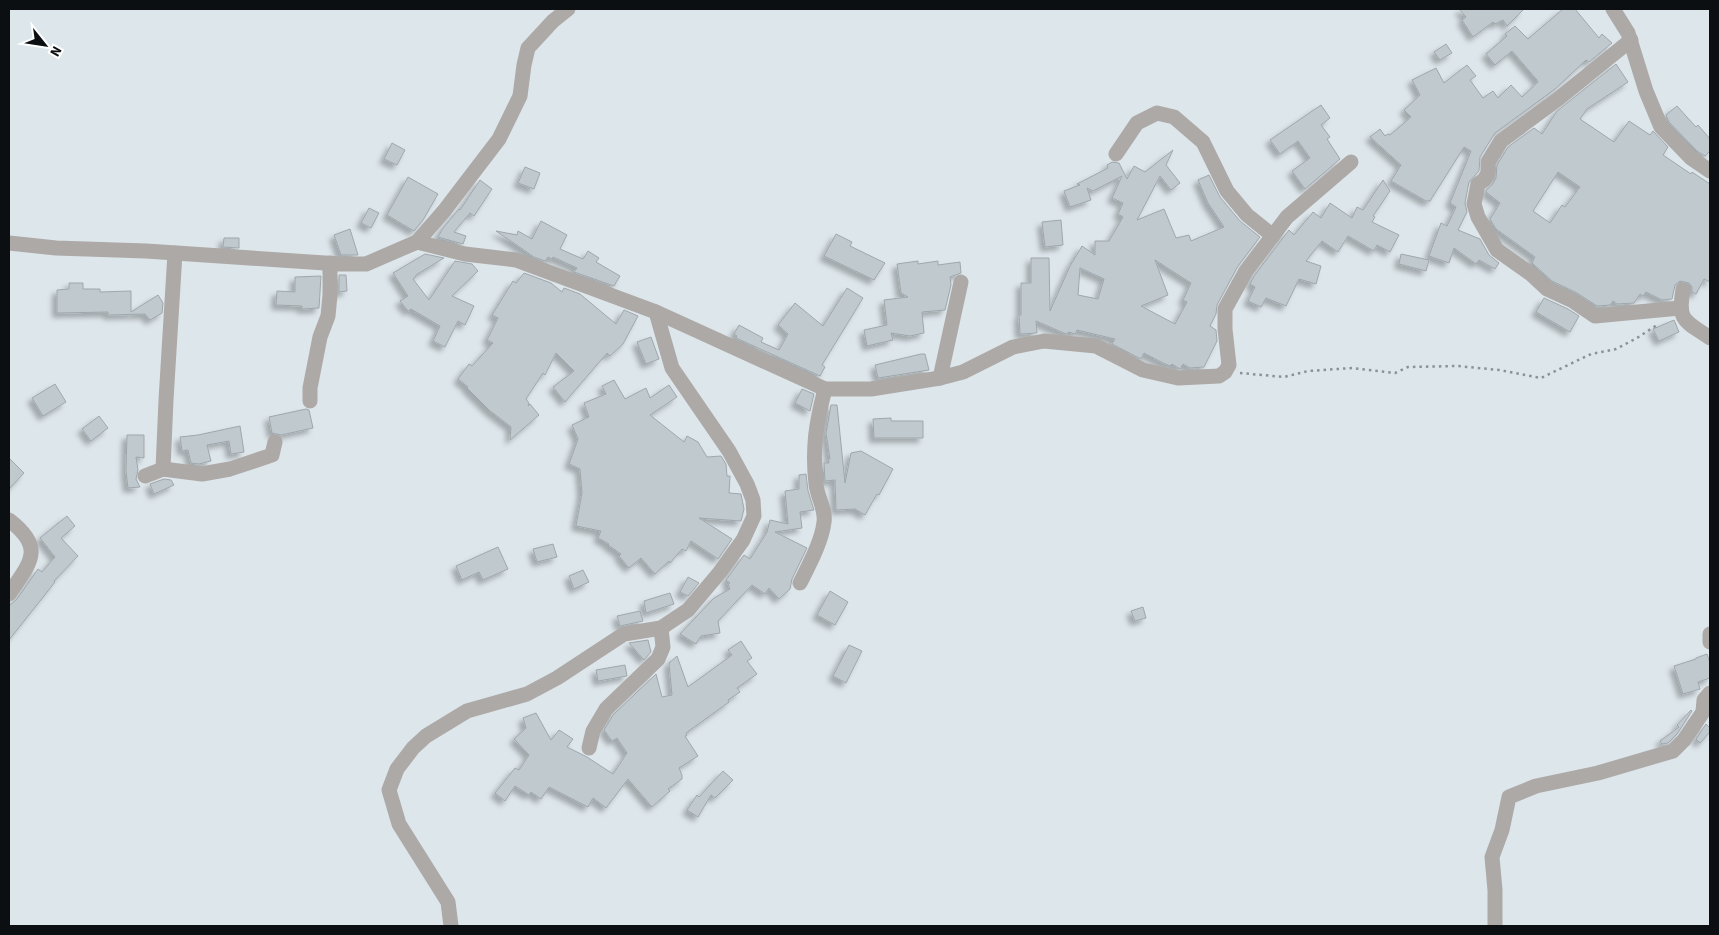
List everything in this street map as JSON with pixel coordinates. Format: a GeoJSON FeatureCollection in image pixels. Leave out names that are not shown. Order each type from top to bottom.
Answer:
{"type":"FeatureCollection","features":[{"type":"Feature","properties":{"kind":"street"},"geometry":{"type":"LineString","coordinates":[[9,242],[56,248],[366,264],[418,242],[444,211],[499,139],[520,96],[528,48],[568,9]]}},
{"type":"Feature","properties":{"kind":"street"},"geometry":{"type":"LineString","coordinates":[[1613,9],[1628,32],[1646,91],[1661,127],[1691,158],[1710,171]]}},
{"type":"Feature","properties":{"kind":"street"},"geometry":{"type":"LineString","coordinates":[[1631,40],[1558,99],[1501,141],[1488,162],[1488,172],[1484,180],[1478,184],[1474,204],[1478,217],[1497,250],[1531,274],[1547,289],[1573,301],[1595,316],[1675,308]]}},
{"type":"Feature","properties":{"kind":"street"},"geometry":{"type":"LineString","coordinates":[[1116,154],[1137,123],[1157,113],[1174,117],[1203,142],[1227,191],[1247,215],[1273,236]]}},
{"type":"Feature","properties":{"kind":"street"},"geometry":{"type":"LineString","coordinates":[[418,242],[465,254],[516,260],[656,312],[825,389],[870,389],[940,378],[963,372],[1013,346],[1044,341],[1096,346],[1143,370],[1178,378],[1219,376],[1225,372],[1229,365],[1225,329],[1226,309],[1246,271],[1287,218],[1351,162]]}},
{"type":"Feature","properties":{"kind":"street"},"geometry":{"type":"LineString","coordinates":[[163,470],[175,253]]}},
{"type":"Feature","properties":{"kind":"street"},"geometry":{"type":"LineString","coordinates":[[310,401],[310,388],[320,337],[328,316],[330,263]]}},
{"type":"Feature","properties":{"kind":"street"},"geometry":{"type":"LineString","coordinates":[[940,378],[961,282]]}},
{"type":"Feature","properties":{"kind":"street"},"geometry":{"type":"LineString","coordinates":[[1675,308],[1683,290]]}},
{"type":"Feature","properties":{"kind":"street"},"geometry":{"type":"LineString","coordinates":[[1675,308],[1687,322],[1710,338]]}},
{"type":"Feature","properties":{"kind":"street"},"geometry":{"type":"LineString","coordinates":[[451,926],[448,902],[400,824],[388,790],[397,769],[413,748],[426,736],[467,711],[526,694],[557,678],[624,634],[661,628],[688,610],[744,540],[754,516],[753,500],[743,476],[729,451],[672,368],[656,312]]}},
{"type":"Feature","properties":{"kind":"street"},"geometry":{"type":"LineString","coordinates":[[800,583],[811,560],[824,521],[822,505],[816,488],[813,460],[816,422],[825,389]]}},
{"type":"Feature","properties":{"kind":"street"},"geometry":{"type":"LineString","coordinates":[[146,476],[163,470],[202,474],[230,469],[272,455],[275,442]]}},
{"type":"Feature","properties":{"kind":"street"},"geometry":{"type":"LineString","coordinates":[[9,520],[20,529],[31,546],[31,559],[9,594]]}},
{"type":"Feature","properties":{"kind":"street"},"geometry":{"type":"LineString","coordinates":[[589,748],[593,731],[606,708],[658,659],[662,647],[661,628]]}},
{"type":"Feature","properties":{"kind":"street"},"geometry":{"type":"LineString","coordinates":[[1710,634],[1710,642]]}},
{"type":"Feature","properties":{"kind":"street"},"geometry":{"type":"LineString","coordinates":[[1494,926],[1495,890],[1492,858],[1502,830],[1509,797],[1536,786],[1598,772],[1673,751],[1684,740],[1703,712],[1704,700],[1710,693]]}},
{"type":"Feature","properties":{"kind":"path"},"geometry":{"type":"LineString","coordinates":[[1225,372],[1284,377],[1308,371],[1352,368],[1395,373],[1408,368],[1458,366],[1499,370],[1541,378],[1592,354],[1616,349],[1637,338],[1661,321],[1675,308]]}},
{"type":"Feature","properties":{"kind":"building"},"geometry":{"type":"Polygon","coordinates":[[[1459,9],[1524,9],[1507,26],[1503,20],[1495,24],[1493,22],[1473,37],[1462,20],[1466,17],[1459,9]]]}},
{"type":"Feature","properties":{"kind":"building"},"geometry":{"type":"Polygon","coordinates":[[[1563,9],[1575,9],[1599,38],[1602,34],[1612,43],[1589,62],[1586,60],[1555,89],[1495,133],[1480,157],[1479,171],[1469,182],[1465,203],[1467,212],[1458,230],[1480,239],[1489,255],[1499,263],[1495,269],[1479,260],[1476,264],[1454,248],[1449,263],[1429,256],[1441,223],[1447,226],[1456,207],[1450,203],[1471,151],[1464,147],[1430,201],[1426,201],[1391,181],[1401,165],[1370,137],[1380,129],[1385,136],[1390,135],[1411,117],[1404,110],[1420,95],[1412,80],[1436,68],[1444,83],[1467,65],[1476,76],[1470,80],[1483,98],[1493,91],[1498,98],[1511,85],[1522,97],[1538,82],[1537,80],[1512,51],[1495,65],[1486,54],[1507,36],[1505,34],[1515,26],[1528,39],[1563,9]]]}},
{"type":"Feature","properties":{"kind":"building"},"geometry":{"type":"Polygon","coordinates":[[[1446,44],[1452,53],[1440,60],[1434,52],[1446,44]]]}},
{"type":"Feature","properties":{"kind":"building"},"geometry":{"type":"Polygon","coordinates":[[[1616,64],[1628,82],[1587,109],[1580,119],[1614,142],[1629,121],[1650,135],[1653,131],[1668,147],[1663,155],[1710,184],[1710,282],[1704,279],[1696,294],[1692,292],[1692,287],[1689,283],[1680,281],[1675,285],[1672,299],[1662,300],[1646,292],[1643,296],[1640,294],[1634,303],[1617,304],[1613,301],[1610,305],[1597,306],[1577,293],[1552,281],[1532,263],[1535,257],[1496,229],[1490,219],[1500,203],[1486,190],[1496,178],[1497,165],[1508,147],[1534,128],[1542,134],[1557,111],[1616,64]],[[1558,172],[1533,211],[1550,223],[1562,205],[1565,207],[1580,187],[1558,172]]]}},
{"type":"Feature","properties":{"kind":"building"},"geometry":{"type":"Polygon","coordinates":[[[1321,105],[1330,118],[1321,125],[1330,137],[1327,139],[1340,159],[1305,189],[1292,171],[1310,158],[1298,141],[1280,154],[1270,140],[1321,105]]]}},
{"type":"Feature","properties":{"kind":"building"},"geometry":{"type":"Polygon","coordinates":[[[1677,106],[1710,139],[1710,151],[1705,156],[1697,151],[1669,122],[1666,115],[1677,106]]]}},
{"type":"Feature","properties":{"kind":"building"},"geometry":{"type":"Polygon","coordinates":[[[392,143],[405,150],[397,165],[384,159],[392,143]]]}},
{"type":"Feature","properties":{"kind":"building"},"geometry":{"type":"Polygon","coordinates":[[[1173,150],[1166,165],[1180,183],[1171,190],[1160,176],[1137,220],[1164,209],[1176,238],[1189,235],[1191,241],[1224,227],[1208,203],[1198,180],[1209,175],[1220,197],[1240,221],[1260,237],[1238,266],[1217,305],[1216,314],[1210,326],[1216,330],[1217,341],[1204,367],[1190,368],[1183,364],[1180,369],[1144,353],[1141,359],[1112,344],[1115,339],[1077,330],[1075,334],[1069,332],[1066,334],[1036,321],[1037,333],[1020,334],[1021,283],[1031,283],[1031,258],[1049,258],[1050,311],[1070,266],[1082,246],[1095,255],[1095,241],[1109,241],[1123,217],[1118,214],[1123,203],[1112,198],[1122,176],[1093,191],[1087,188],[1091,200],[1070,207],[1064,191],[1080,185],[1077,184],[1108,168],[1107,165],[1112,162],[1119,163],[1127,179],[1134,166],[1145,172],[1173,150]],[[1155,260],[1168,295],[1141,306],[1175,324],[1187,302],[1183,300],[1191,283],[1155,260]],[[1080,268],[1078,295],[1098,299],[1104,279],[1080,268]]]}},
{"type":"Feature","properties":{"kind":"building"},"geometry":{"type":"Polygon","coordinates":[[[525,167],[540,173],[534,189],[518,183],[525,167]]]}},
{"type":"Feature","properties":{"kind":"building"},"geometry":{"type":"Polygon","coordinates":[[[408,177],[438,194],[423,220],[414,231],[387,215],[408,177]]]}},
{"type":"Feature","properties":{"kind":"building"},"geometry":{"type":"Polygon","coordinates":[[[480,180],[492,189],[474,216],[470,213],[454,232],[466,236],[463,244],[438,237],[443,228],[460,210],[480,180]]]}},
{"type":"Feature","properties":{"kind":"building"},"geometry":{"type":"Polygon","coordinates":[[[1383,180],[1390,191],[1373,216],[1375,217],[1372,222],[1399,235],[1390,252],[1377,245],[1374,251],[1348,236],[1338,252],[1322,241],[1306,261],[1321,266],[1316,284],[1299,279],[1286,306],[1266,298],[1261,307],[1248,301],[1255,287],[1250,284],[1254,276],[1289,230],[1294,235],[1313,212],[1321,218],[1330,203],[1352,218],[1357,207],[1363,210],[1383,180]]]}},
{"type":"Feature","properties":{"kind":"building"},"geometry":{"type":"Polygon","coordinates":[[[369,208],[379,213],[371,228],[361,223],[369,208]]]}},
{"type":"Feature","properties":{"kind":"building"},"geometry":{"type":"Polygon","coordinates":[[[1061,220],[1063,245],[1045,247],[1042,222],[1061,220]]]}},
{"type":"Feature","properties":{"kind":"building"},"geometry":{"type":"Polygon","coordinates":[[[541,221],[567,235],[560,249],[583,259],[588,251],[599,258],[596,262],[620,276],[614,286],[574,272],[577,268],[553,257],[552,259],[548,257],[545,261],[534,257],[496,231],[517,235],[518,231],[532,239],[541,221]]]}},
{"type":"Feature","properties":{"kind":"building"},"geometry":{"type":"Polygon","coordinates":[[[350,229],[358,255],[341,255],[334,235],[350,229]]]}},
{"type":"Feature","properties":{"kind":"building"},"geometry":{"type":"Polygon","coordinates":[[[836,234],[852,242],[850,246],[885,263],[874,280],[824,256],[836,234]]]}},
{"type":"Feature","properties":{"kind":"building"},"geometry":{"type":"Polygon","coordinates":[[[224,238],[239,238],[239,248],[223,247],[224,238]]]}},
{"type":"Feature","properties":{"kind":"building"},"geometry":{"type":"Polygon","coordinates":[[[425,254],[444,258],[416,275],[413,279],[429,300],[455,261],[472,264],[478,271],[452,296],[474,306],[465,325],[458,321],[445,347],[433,341],[440,326],[411,309],[408,311],[400,301],[408,296],[393,273],[425,254]]]}},
{"type":"Feature","properties":{"kind":"building"},"geometry":{"type":"Polygon","coordinates":[[[1401,254],[1429,260],[1426,271],[1399,264],[1401,254]]]}},
{"type":"Feature","properties":{"kind":"building"},"geometry":{"type":"Polygon","coordinates":[[[918,261],[918,264],[938,261],[938,265],[960,262],[961,273],[950,277],[951,285],[945,310],[922,312],[924,333],[910,336],[891,333],[893,340],[867,346],[864,330],[887,325],[884,300],[908,297],[901,293],[897,264],[918,261]]]}},
{"type":"Feature","properties":{"kind":"building"},"geometry":{"type":"Polygon","coordinates":[[[524,273],[551,283],[562,292],[564,288],[580,294],[616,324],[624,310],[638,316],[623,344],[610,356],[607,353],[565,402],[553,387],[574,371],[556,353],[545,375],[543,373],[526,399],[529,403],[528,406],[530,404],[539,415],[510,440],[511,427],[489,410],[458,379],[469,364],[472,366],[493,343],[487,340],[498,318],[492,315],[513,281],[516,283],[524,273]]]}},
{"type":"Feature","properties":{"kind":"building"},"geometry":{"type":"Polygon","coordinates":[[[339,275],[346,275],[347,291],[339,292],[339,275]]]}},
{"type":"Feature","properties":{"kind":"building"},"geometry":{"type":"Polygon","coordinates":[[[321,276],[319,308],[302,309],[302,306],[276,305],[277,291],[295,292],[295,277],[321,276]]]}},
{"type":"Feature","properties":{"kind":"building"},"geometry":{"type":"Polygon","coordinates":[[[69,283],[83,283],[83,289],[100,289],[100,292],[131,291],[131,312],[158,295],[163,303],[162,313],[150,320],[145,314],[108,315],[108,312],[57,313],[57,290],[69,289],[69,283]]]}},
{"type":"Feature","properties":{"kind":"building"},"geometry":{"type":"Polygon","coordinates":[[[847,288],[863,298],[822,365],[825,367],[820,376],[736,338],[737,336],[734,334],[739,325],[763,338],[761,342],[779,350],[788,334],[778,325],[795,303],[823,326],[847,288]]]}},
{"type":"Feature","properties":{"kind":"building"},"geometry":{"type":"Polygon","coordinates":[[[1544,298],[1579,316],[1570,332],[1536,312],[1544,298]]]}},
{"type":"Feature","properties":{"kind":"building"},"geometry":{"type":"Polygon","coordinates":[[[1674,320],[1679,332],[1659,341],[1653,329],[1674,320]]]}},
{"type":"Feature","properties":{"kind":"building"},"geometry":{"type":"Polygon","coordinates":[[[651,337],[659,359],[646,364],[637,342],[651,337]]]}},
{"type":"Feature","properties":{"kind":"building"},"geometry":{"type":"Polygon","coordinates":[[[925,354],[929,370],[878,378],[875,365],[925,354]]]}},
{"type":"Feature","properties":{"kind":"building"},"geometry":{"type":"Polygon","coordinates":[[[614,380],[625,399],[646,388],[650,398],[669,385],[677,397],[650,415],[684,442],[687,436],[698,442],[707,457],[721,456],[726,464],[727,476],[730,476],[729,493],[741,494],[744,509],[741,521],[699,518],[732,539],[718,559],[691,541],[686,551],[682,549],[670,563],[669,561],[655,574],[641,558],[629,568],[619,556],[621,554],[598,538],[601,531],[576,526],[582,493],[580,469],[569,464],[578,439],[572,425],[589,417],[584,403],[606,394],[602,386],[614,380]]]}},
{"type":"Feature","properties":{"kind":"building"},"geometry":{"type":"Polygon","coordinates":[[[55,384],[66,402],[43,416],[32,398],[55,384]]]}},
{"type":"Feature","properties":{"kind":"building"},"geometry":{"type":"Polygon","coordinates":[[[802,389],[814,394],[810,411],[795,403],[802,389]]]}},
{"type":"Feature","properties":{"kind":"building"},"geometry":{"type":"Polygon","coordinates":[[[831,405],[837,405],[845,483],[851,453],[861,451],[893,469],[879,495],[877,494],[865,515],[855,509],[836,510],[835,480],[825,481],[824,463],[829,463],[828,459],[830,459],[826,433],[831,405]]]}},
{"type":"Feature","properties":{"kind":"building"},"geometry":{"type":"Polygon","coordinates":[[[306,409],[309,410],[313,428],[281,435],[272,433],[269,417],[306,409]]]}},
{"type":"Feature","properties":{"kind":"building"},"geometry":{"type":"Polygon","coordinates":[[[99,416],[108,428],[91,441],[82,429],[99,416]]]}},
{"type":"Feature","properties":{"kind":"building"},"geometry":{"type":"Polygon","coordinates":[[[891,418],[891,421],[923,421],[923,438],[874,438],[873,419],[891,418]]]}},
{"type":"Feature","properties":{"kind":"building"},"geometry":{"type":"Polygon","coordinates":[[[240,426],[244,452],[231,454],[229,441],[207,445],[211,461],[199,464],[191,463],[188,450],[182,451],[180,437],[240,426]]]}},
{"type":"Feature","properties":{"kind":"building"},"geometry":{"type":"Polygon","coordinates":[[[127,435],[144,435],[144,458],[136,457],[138,470],[136,479],[140,487],[128,488],[126,471],[127,435]]]}},
{"type":"Feature","properties":{"kind":"building"},"geometry":{"type":"Polygon","coordinates":[[[9,458],[24,473],[9,489],[9,458]]]}},
{"type":"Feature","properties":{"kind":"building"},"geometry":{"type":"Polygon","coordinates":[[[806,474],[808,491],[814,510],[800,512],[802,528],[775,532],[807,548],[792,579],[790,589],[779,599],[769,588],[765,594],[752,585],[718,621],[720,633],[701,636],[696,644],[680,634],[714,598],[730,589],[728,584],[730,583],[726,580],[744,555],[750,559],[767,532],[770,520],[788,524],[785,491],[799,489],[799,475],[806,474]]]}},
{"type":"Feature","properties":{"kind":"building"},"geometry":{"type":"Polygon","coordinates":[[[164,479],[171,480],[174,485],[154,494],[150,484],[164,479]]]}},
{"type":"Feature","properties":{"kind":"building"},"geometry":{"type":"Polygon","coordinates":[[[67,516],[75,526],[61,538],[78,556],[54,581],[9,640],[9,606],[17,599],[38,569],[42,572],[55,557],[40,538],[67,516]]]}},
{"type":"Feature","properties":{"kind":"building"},"geometry":{"type":"Polygon","coordinates":[[[553,544],[557,557],[537,562],[533,549],[553,544]]]}},
{"type":"Feature","properties":{"kind":"building"},"geometry":{"type":"Polygon","coordinates":[[[498,547],[508,569],[483,580],[479,572],[462,580],[456,566],[498,547]]]}},
{"type":"Feature","properties":{"kind":"building"},"geometry":{"type":"Polygon","coordinates":[[[583,570],[589,582],[574,589],[569,576],[583,570]]]}},
{"type":"Feature","properties":{"kind":"building"},"geometry":{"type":"Polygon","coordinates":[[[688,577],[699,583],[688,596],[680,592],[688,577]]]}},
{"type":"Feature","properties":{"kind":"building"},"geometry":{"type":"Polygon","coordinates":[[[830,591],[848,602],[835,625],[817,615],[830,591]]]}},
{"type":"Feature","properties":{"kind":"building"},"geometry":{"type":"Polygon","coordinates":[[[670,593],[674,604],[646,613],[644,601],[670,593]]]}},
{"type":"Feature","properties":{"kind":"building"},"geometry":{"type":"Polygon","coordinates":[[[1143,607],[1146,618],[1135,621],[1131,611],[1143,607]]]}},
{"type":"Feature","properties":{"kind":"building"},"geometry":{"type":"Polygon","coordinates":[[[640,611],[643,621],[620,626],[617,616],[640,611]]]}},
{"type":"Feature","properties":{"kind":"building"},"geometry":{"type":"Polygon","coordinates":[[[648,640],[651,652],[644,660],[629,643],[648,640]]]}},
{"type":"Feature","properties":{"kind":"building"},"geometry":{"type":"Polygon","coordinates":[[[741,641],[752,658],[747,661],[757,674],[737,688],[740,692],[728,700],[729,702],[686,733],[687,735],[685,736],[698,756],[679,768],[682,779],[668,789],[670,791],[652,807],[628,779],[606,808],[593,798],[588,807],[549,787],[541,799],[531,792],[529,795],[515,786],[505,801],[495,793],[515,768],[519,770],[529,755],[514,739],[526,728],[523,718],[536,713],[551,740],[559,730],[573,739],[567,747],[613,774],[627,753],[617,738],[612,741],[604,730],[613,715],[656,674],[662,697],[672,695],[669,663],[677,656],[688,687],[732,655],[728,650],[741,641]]]}},
{"type":"Feature","properties":{"kind":"building"},"geometry":{"type":"Polygon","coordinates":[[[849,645],[862,651],[846,683],[833,676],[849,645]]]}},
{"type":"Feature","properties":{"kind":"building"},"geometry":{"type":"Polygon","coordinates":[[[1707,654],[1710,663],[1710,678],[1698,682],[1700,689],[1683,694],[1674,666],[1707,654]]]}},
{"type":"Feature","properties":{"kind":"building"},"geometry":{"type":"Polygon","coordinates":[[[625,665],[627,676],[598,681],[596,670],[625,665]]]}},
{"type":"Feature","properties":{"kind":"building"},"geometry":{"type":"Polygon","coordinates":[[[1691,710],[1677,734],[1668,743],[1662,744],[1660,741],[1679,727],[1677,725],[1691,710]]]}},
{"type":"Feature","properties":{"kind":"building"},"geometry":{"type":"Polygon","coordinates":[[[1706,724],[1710,728],[1710,732],[1700,743],[1696,739],[1706,724]]]}},
{"type":"Feature","properties":{"kind":"building"},"geometry":{"type":"Polygon","coordinates":[[[723,771],[733,780],[715,798],[711,795],[698,817],[687,810],[697,795],[699,797],[723,771]]]}}]}
